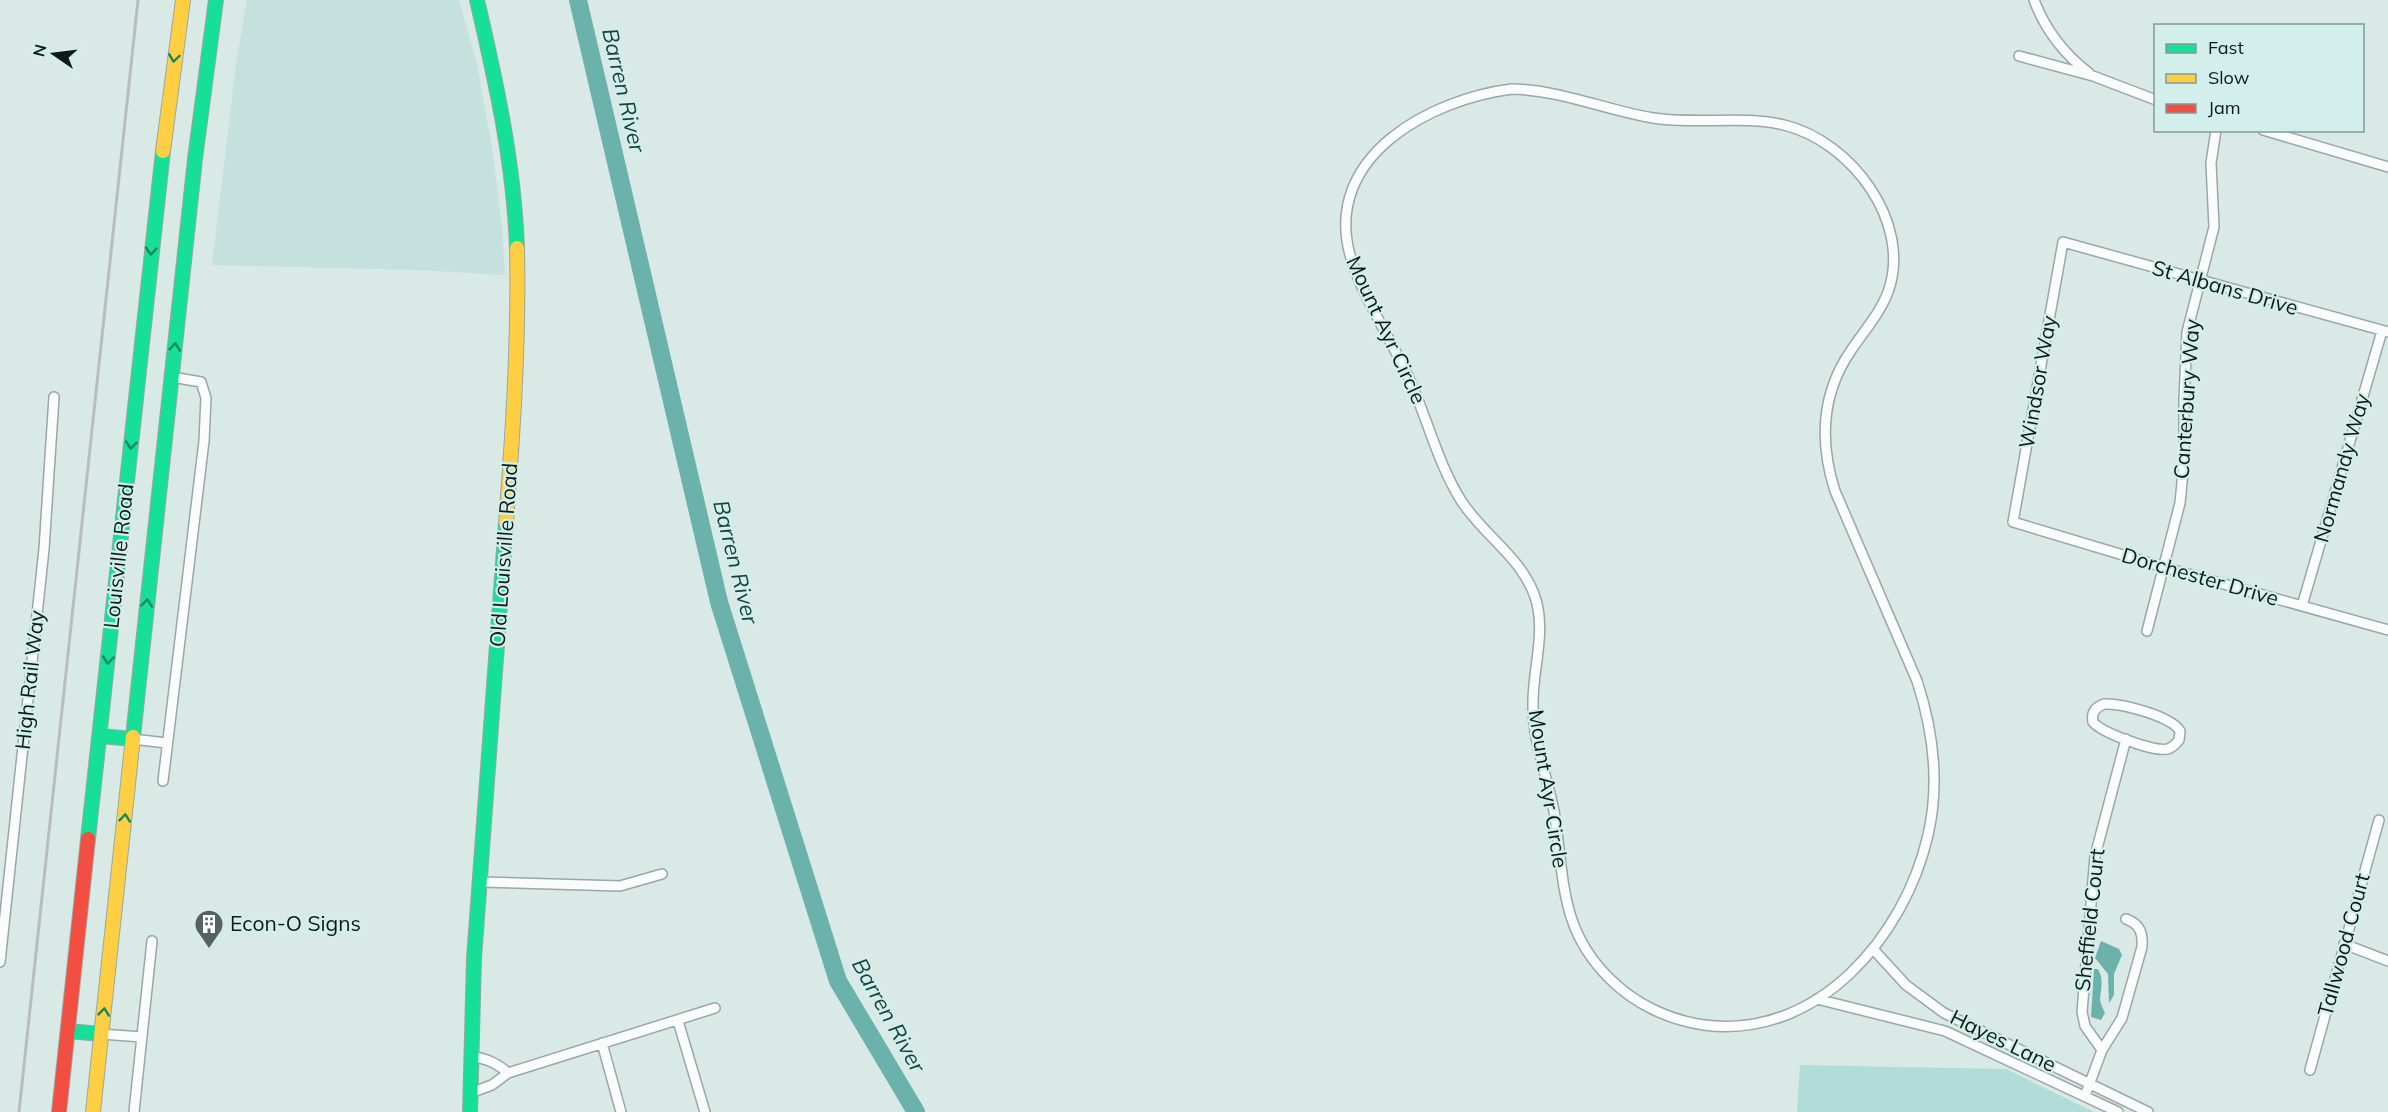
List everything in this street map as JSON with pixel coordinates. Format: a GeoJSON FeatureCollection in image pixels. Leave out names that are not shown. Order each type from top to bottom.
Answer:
{"type":"FeatureCollection","features":[{"type":"Feature","properties":{"kind":"main road","name":"Louisville Road"},"geometry":{"type":"LineString","coordinates":[[59,1112],[165,133],[183,0]]}},
{"type":"Feature","properties":{"kind":"main road","name":"Louisville Road"},"geometry":{"type":"LineString","coordinates":[[93,1112],[171,377],[203,89],[216,0]]}},
{"type":"Feature","properties":{"kind":"main road","name":"Old Louisville Road"},"geometry":{"type":"LineString","coordinates":[[470,1112],[472,986],[513,431],[518,285],[517,244],[508,148],[477,0]]}},
{"type":"Feature","properties":{"kind":"main road"},"geometry":{"type":"LineString","coordinates":[[100,736],[133,739]]}},
{"type":"Feature","properties":{"kind":"main road"},"geometry":{"type":"LineString","coordinates":[[68,1031],[101,1034]]}},
{"type":"Feature","properties":{"kind":"street"},"geometry":{"type":"LineString","coordinates":[[2034,0],[2046,25],[2061,46],[2093,76]]}},
{"type":"Feature","properties":{"kind":"street"},"geometry":{"type":"LineString","coordinates":[[2019,56],[2093,76],[2154,99]]}},
{"type":"Feature","properties":{"kind":"street","name":"Mount Ayr Circle"},"geometry":{"type":"LineString","coordinates":[[1522,89],[1554,92],[1655,118],[1694,122],[1782,124],[1806,132],[1827,144],[1856,172],[1881,207],[1892,240],[1892,274],[1881,307],[1850,352],[1833,383],[1825,417],[1825,453],[1839,500],[1917,681],[1931,738],[1934,782],[1930,824],[1921,861],[1900,909],[1873,949],[1849,976],[1817,999],[1778,1018],[1749,1025],[1713,1026],[1684,1021],[1642,1004],[1618,986],[1591,956],[1576,931],[1565,899],[1554,812],[1534,726],[1533,691],[1539,637],[1536,600],[1529,582],[1518,566],[1480,525],[1458,496],[1409,378],[1362,284],[1350,254],[1347,222],[1351,198],[1360,174],[1381,146],[1411,123],[1470,97],[1522,89]]}},
{"type":"Feature","properties":{"kind":"street","name":"Canterbury Way"},"geometry":{"type":"LineString","coordinates":[[2146,631],[2180,503],[2184,462],[2187,332],[2214,227],[2211,163],[2216,132]]}},
{"type":"Feature","properties":{"kind":"street"},"geometry":{"type":"LineString","coordinates":[[2270,132],[2388,167]]}},
{"type":"Feature","properties":{"kind":"street","name":"St Albans Drive"},"geometry":{"type":"LineString","coordinates":[[2063,242],[2385,332]]}},
{"type":"Feature","properties":{"kind":"street","name":"Windsor Way"},"geometry":{"type":"LineString","coordinates":[[2013,522],[2063,242]]}},
{"type":"Feature","properties":{"kind":"street","name":"Normandy Way"},"geometry":{"type":"LineString","coordinates":[[2302,606],[2385,332]]}},
{"type":"Feature","properties":{"kind":"street"},"geometry":{"type":"LineString","coordinates":[[163,781],[204,441],[206,398],[201,382],[171,377]]}},
{"type":"Feature","properties":{"kind":"street","name":"High Rail Way"},"geometry":{"type":"LineString","coordinates":[[0,962],[44,549],[54,398]]}},
{"type":"Feature","properties":{"kind":"street","name":"Dorchester Drive"},"geometry":{"type":"LineString","coordinates":[[2013,522],[2388,630]]}},
{"type":"Feature","properties":{"kind":"street"},"geometry":{"type":"LineString","coordinates":[[2104,704],[2114,704],[2153,715],[2172,722],[2180,734],[2177,743],[2165,749],[2126,739],[2097,726],[2092,716],[2096,708],[2104,704]]}},
{"type":"Feature","properties":{"kind":"street"},"geometry":{"type":"LineString","coordinates":[[133,739],[166,742]]}},
{"type":"Feature","properties":{"kind":"street","name":"Sheffield Court"},"geometry":{"type":"LineString","coordinates":[[2102,1050],[2085,1026],[2082,1007],[2095,856],[2126,739]]}},
{"type":"Feature","properties":{"kind":"street","name":"Tallwood Court"},"geometry":{"type":"LineString","coordinates":[[2310,1070],[2379,820]]}},
{"type":"Feature","properties":{"kind":"street"},"geometry":{"type":"LineString","coordinates":[[480,882],[620,886],[662,874]]}},
{"type":"Feature","properties":{"kind":"street"},"geometry":{"type":"LineString","coordinates":[[2085,1096],[2102,1050],[2122,1017],[2142,947],[2143,939],[2139,928],[2135,923],[2126,919]]}},
{"type":"Feature","properties":{"kind":"street"},"geometry":{"type":"LineString","coordinates":[[134,1112],[152,941]]}},
{"type":"Feature","properties":{"kind":"street"},"geometry":{"type":"LineString","coordinates":[[2344,944],[2388,961]]}},
{"type":"Feature","properties":{"kind":"street","name":"Hayes Lane"},"geometry":{"type":"LineString","coordinates":[[1873,949],[1906,985],[1944,1013],[2148,1112]]}},
{"type":"Feature","properties":{"kind":"street","name":"Hayes Lane"},"geometry":{"type":"LineString","coordinates":[[1817,999],[1946,1031],[2118,1112]]}},
{"type":"Feature","properties":{"kind":"street"},"geometry":{"type":"LineString","coordinates":[[470,1093],[492,1085],[508,1073],[715,1008]]}},
{"type":"Feature","properties":{"kind":"street"},"geometry":{"type":"LineString","coordinates":[[678,1021],[705,1112]]}},
{"type":"Feature","properties":{"kind":"street"},"geometry":{"type":"LineString","coordinates":[[101,1034],[142,1037]]}},
{"type":"Feature","properties":{"kind":"street"},"geometry":{"type":"LineString","coordinates":[[602,1043],[621,1112]]}},
{"type":"Feature","properties":{"kind":"street"},"geometry":{"type":"LineString","coordinates":[[471,1056],[492,1061],[508,1073]]}},
{"type":"Feature","properties":{"kind":"shaded area"},"geometry":{"type":"Polygon","coordinates":[[[247,0],[459,0],[477,64],[493,155],[505,275],[418,270],[212,265],[236,64],[247,0]]]}},
{"type":"Feature","properties":{"kind":"shaded area"},"geometry":{"type":"Polygon","coordinates":[[[2101,941],[2119,949],[2122,955],[2114,974],[2114,995],[2109,1003],[2108,974],[2095,958],[2101,941]]]}},
{"type":"Feature","properties":{"kind":"shaded area"},"geometry":{"type":"Polygon","coordinates":[[[2094,969],[2098,969],[2102,980],[2100,1001],[2105,1013],[2101,1020],[2091,1017],[2094,969]]]}},
{"type":"Feature","properties":{"kind":"shaded area"},"geometry":{"type":"Polygon","coordinates":[[[1800,1065],[2006,1069],[2094,1112],[1797,1112],[1800,1065]]]}},
{"type":"Feature","properties":{"kind":"waterway","name":"Barren River"},"geometry":{"type":"LineString","coordinates":[[578,0],[719,602],[838,981],[916,1112]]}},
{"type":"Feature","properties":{"kind":"railway"},"geometry":{"type":"LineString","coordinates":[[19,1112],[138,0]]}},
{"type":"Feature","properties":{"kind":"traffic: fast"},"geometry":{"type":"LineString","coordinates":[[133,737],[195,159],[216,0]]}},
{"type":"Feature","properties":{"kind":"traffic: fast"},"geometry":{"type":"LineString","coordinates":[[477,0],[508,154],[517,248]]}},
{"type":"Feature","properties":{"kind":"traffic: fast"},"geometry":{"type":"LineString","coordinates":[[88,839],[163,151]]}},
{"type":"Feature","properties":{"kind":"traffic: fast"},"geometry":{"type":"LineString","coordinates":[[470,1112],[474,959],[506,522]]}},
{"type":"Feature","properties":{"kind":"traffic: fast"},"geometry":{"type":"LineString","coordinates":[[100,736],[133,739]]}},
{"type":"Feature","properties":{"kind":"traffic: fast"},"geometry":{"type":"LineString","coordinates":[[68,1031],[101,1034]]}},
{"type":"Feature","properties":{"kind":"traffic: slow"},"geometry":{"type":"LineString","coordinates":[[163,151],[183,0]]}},
{"type":"Feature","properties":{"kind":"traffic: slow"},"geometry":{"type":"LineString","coordinates":[[506,522],[515,385],[517,248]]}},
{"type":"Feature","properties":{"kind":"traffic: slow"},"geometry":{"type":"LineString","coordinates":[[93,1112],[133,737]]}},
{"type":"Feature","properties":{"kind":"traffic: jam"},"geometry":{"type":"LineString","coordinates":[[59,1112],[88,839]]}},
{"type":"Feature","properties":{"kind":"place","name":"Econ-O Signs"},"geometry":{"type":"Point","coordinates":[209,950]}}]}
